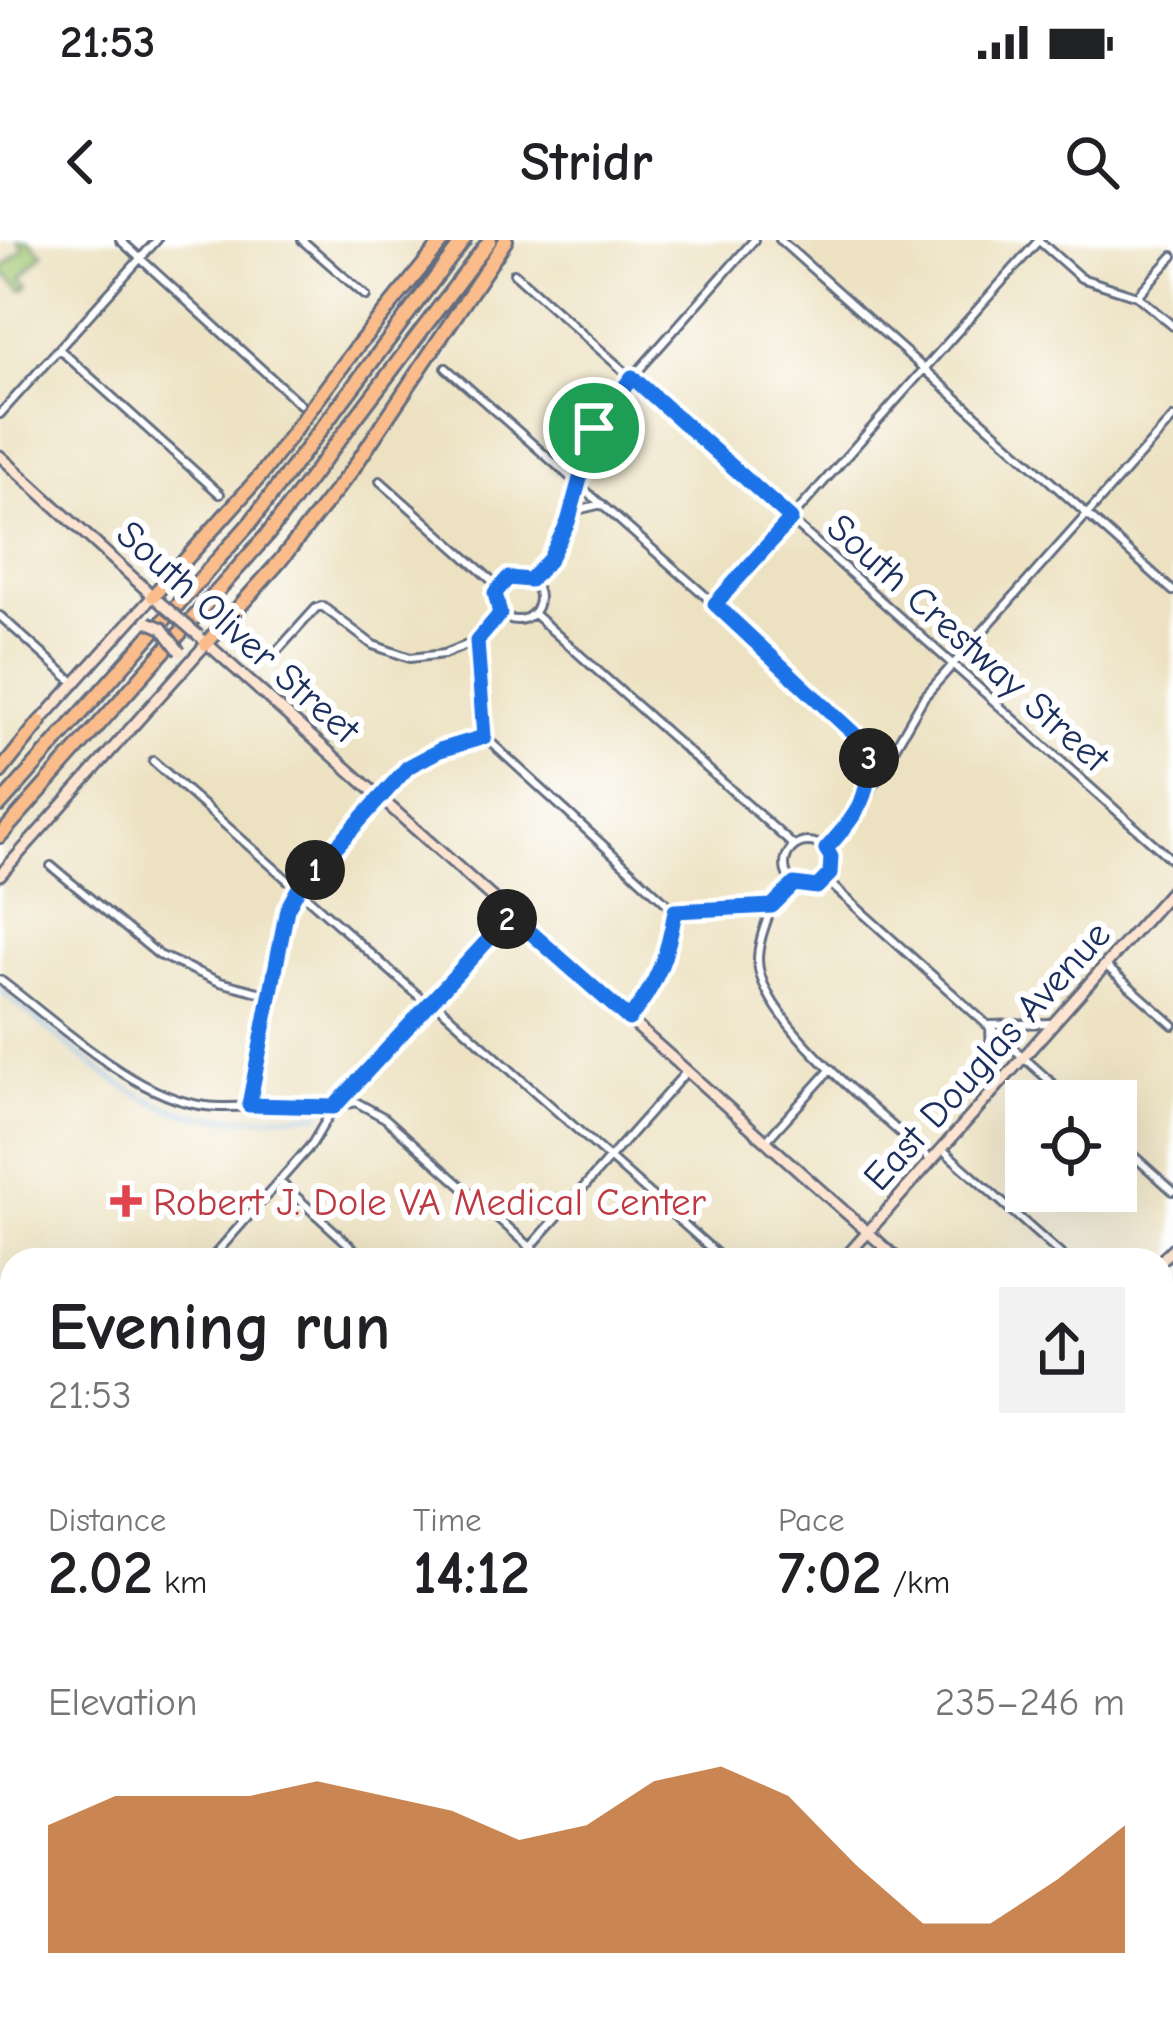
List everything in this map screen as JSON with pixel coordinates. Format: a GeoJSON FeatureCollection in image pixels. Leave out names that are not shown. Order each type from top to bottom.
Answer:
{"type":"FeatureCollection","features":[{"type":"Feature","properties":{"kind":"highway"},"geometry":{"type":"LineString","coordinates":[[159,601],[444,240]]}},
{"type":"Feature","properties":{"kind":"highway"},"geometry":{"type":"LineString","coordinates":[[0,806],[251,522],[464,240]]}},
{"type":"Feature","properties":{"kind":"highway"},"geometry":{"type":"LineString","coordinates":[[0,836],[268,534],[490,240]]}},
{"type":"Feature","properties":{"kind":"highway"},"geometry":{"type":"LineString","coordinates":[[202,640],[290,550],[352,470],[506,240]]}},
{"type":"Feature","properties":{"kind":"highway"},"geometry":{"type":"LineString","coordinates":[[0,769],[40,722]]}},
{"type":"Feature","properties":{"kind":"main road","name":"South Oliver Street"},"geometry":{"type":"LineString","coordinates":[[0,456],[886,1248]]}},
{"type":"Feature","properties":{"kind":"main road"},"geometry":{"type":"LineString","coordinates":[[40,722],[126,628],[159,601]]}},
{"type":"Feature","properties":{"kind":"main road"},"geometry":{"type":"LineString","coordinates":[[126,628],[148,622],[162,628],[181,652],[178,676]]}},
{"type":"Feature","properties":{"kind":"main road"},"geometry":{"type":"LineString","coordinates":[[0,875],[178,676],[202,640]]}},
{"type":"Feature","properties":{"kind":"main road","name":"East Douglas Avenue"},"geometry":{"type":"LineString","coordinates":[[854,1248],[1173,889]]}},
{"type":"Feature","properties":{"kind":"street"},"geometry":{"type":"LineString","coordinates":[[120,240],[300,404]]}},
{"type":"Feature","properties":{"kind":"street"},"geometry":{"type":"LineString","coordinates":[[0,414],[157,240]]}},
{"type":"Feature","properties":{"kind":"street"},"geometry":{"type":"LineString","coordinates":[[302,240],[366,296]]}},
{"type":"Feature","properties":{"kind":"street"},"geometry":{"type":"LineString","coordinates":[[530,580],[549,560],[573,511],[594,428],[632,377],[754,240]]}},
{"type":"Feature","properties":{"kind":"street"},"geometry":{"type":"LineString","coordinates":[[780,240],[1173,591]]}},
{"type":"Feature","properties":{"kind":"street"},"geometry":{"type":"LineString","coordinates":[[715,604],[1039,240],[1082,278],[1137,296],[1173,326]]}},
{"type":"Feature","properties":{"kind":"street"},"geometry":{"type":"LineString","coordinates":[[1137,296],[1173,256]]}},
{"type":"Feature","properties":{"kind":"street","name":"South Crestway Street"},"geometry":{"type":"LineString","coordinates":[[514,273],[1173,861]]}},
{"type":"Feature","properties":{"kind":"street"},"geometry":{"type":"LineString","coordinates":[[59,349],[220,494]]}},
{"type":"Feature","properties":{"kind":"street"},"geometry":{"type":"LineString","coordinates":[[446,368],[715,604],[867,746],[867,796]]}},
{"type":"Feature","properties":{"kind":"street"},"geometry":{"type":"LineString","coordinates":[[826,849],[867,796],[924,697],[1173,418]]}},
{"type":"Feature","properties":{"kind":"street"},"geometry":{"type":"LineString","coordinates":[[380,481],[498,586]]}},
{"type":"Feature","properties":{"kind":"street"},"geometry":{"type":"LineString","coordinates":[[573,511],[602,504]]}},
{"type":"Feature","properties":{"kind":"street"},"geometry":{"type":"LineString","coordinates":[[516,576],[530,580],[538,594],[534,614],[514,620],[500,614],[494,601],[498,586],[516,576]]}},
{"type":"Feature","properties":{"kind":"street"},"geometry":{"type":"LineString","coordinates":[[278,651],[322,607],[373,645],[410,658],[444,654],[477,641],[500,614]]}},
{"type":"Feature","properties":{"kind":"street"},"geometry":{"type":"LineString","coordinates":[[534,614],[794,846]]}},
{"type":"Feature","properties":{"kind":"street"},"geometry":{"type":"LineString","coordinates":[[0,616],[76,684]]}},
{"type":"Feature","properties":{"kind":"street"},"geometry":{"type":"LineString","coordinates":[[477,641],[484,737],[675,911],[772,906]]}},
{"type":"Feature","properties":{"kind":"street"},"geometry":{"type":"LineString","coordinates":[[249,1105],[287,909],[298,889],[421,758],[484,737]]}},
{"type":"Feature","properties":{"kind":"street"},"geometry":{"type":"LineString","coordinates":[[867,746],[897,743]]}},
{"type":"Feature","properties":{"kind":"street"},"geometry":{"type":"LineString","coordinates":[[153,760],[710,1248]]}},
{"type":"Feature","properties":{"kind":"street"},"geometry":{"type":"LineString","coordinates":[[811,842],[826,849],[832,866],[826,880],[809,889],[794,884],[785,865],[794,846],[811,842]]}},
{"type":"Feature","properties":{"kind":"street"},"geometry":{"type":"LineString","coordinates":[[51,866],[159,955],[220,982],[270,995]]}},
{"type":"Feature","properties":{"kind":"street"},"geometry":{"type":"LineString","coordinates":[[826,880],[1049,1080]]}},
{"type":"Feature","properties":{"kind":"street"},"geometry":{"type":"LineString","coordinates":[[794,884],[772,906],[758,962],[770,1001],[809,1049],[932,1161]]}},
{"type":"Feature","properties":{"kind":"street"},"geometry":{"type":"LineString","coordinates":[[629,1019],[662,971],[675,911]]}},
{"type":"Feature","properties":{"kind":"street"},"geometry":{"type":"LineString","coordinates":[[220,1248],[311,1144],[334,1107],[511,915]]}},
{"type":"Feature","properties":{"kind":"street"},"geometry":{"type":"LineString","coordinates":[[1105,965],[1173,1025]]}},
{"type":"Feature","properties":{"kind":"street"},"geometry":{"type":"LineString","coordinates":[[0,980],[151,1089],[204,1106],[334,1107],[356,1102],[385,1118],[530,1247],[687,1071]]}},
{"type":"Feature","properties":{"kind":"street"},"geometry":{"type":"LineString","coordinates":[[990,1025],[1054,1023]]}},
{"type":"Feature","properties":{"kind":"street"},"geometry":{"type":"LineString","coordinates":[[990,1025],[992,1093]]}},
{"type":"Feature","properties":{"kind":"street"},"geometry":{"type":"LineString","coordinates":[[766,1141],[831,1069]]}},
{"type":"Feature","properties":{"kind":"street"},"geometry":{"type":"LineString","coordinates":[[942,1149],[1053,1248]]}},
{"type":"Feature","properties":{"kind":"street"},"geometry":{"type":"LineString","coordinates":[[1137,1159],[1173,1191]]}},
{"type":"Feature","properties":{"kind":"street"},"geometry":{"type":"LineString","coordinates":[[279,1181],[353,1248]]}},
{"type":"Feature","properties":{"kind":"green space"},"geometry":{"type":"Polygon","coordinates":[[[18,240],[29,240],[43,253],[22,277],[29,284],[23,290],[0,270],[24,249],[18,240]]]}},
{"type":"Feature","properties":{"kind":"waterway"},"geometry":{"type":"LineString","coordinates":[[0,990],[94,1066],[172,1109],[230,1118],[321,1114]]}},
{"type":"Feature","properties":{"kind":"place","name":"Robert J. Dole VA Medical Center"},"geometry":{"type":"Point","coordinates":[126,1201]}},
{"type":"Feature","properties":{"kind":"route"},"geometry":{"type":"LineString","coordinates":[[632,377],[791,519],[715,604],[867,746],[867,796],[826,849],[831,857],[830,874],[817,887],[794,884],[772,906],[675,911],[662,971],[629,1019],[511,915],[334,1107],[249,1105],[287,909],[298,889],[408,767],[440,750],[484,737],[477,641],[500,614],[494,601],[502,581],[516,576],[530,580],[556,548],[573,511],[594,428],[632,377]]}}]}
